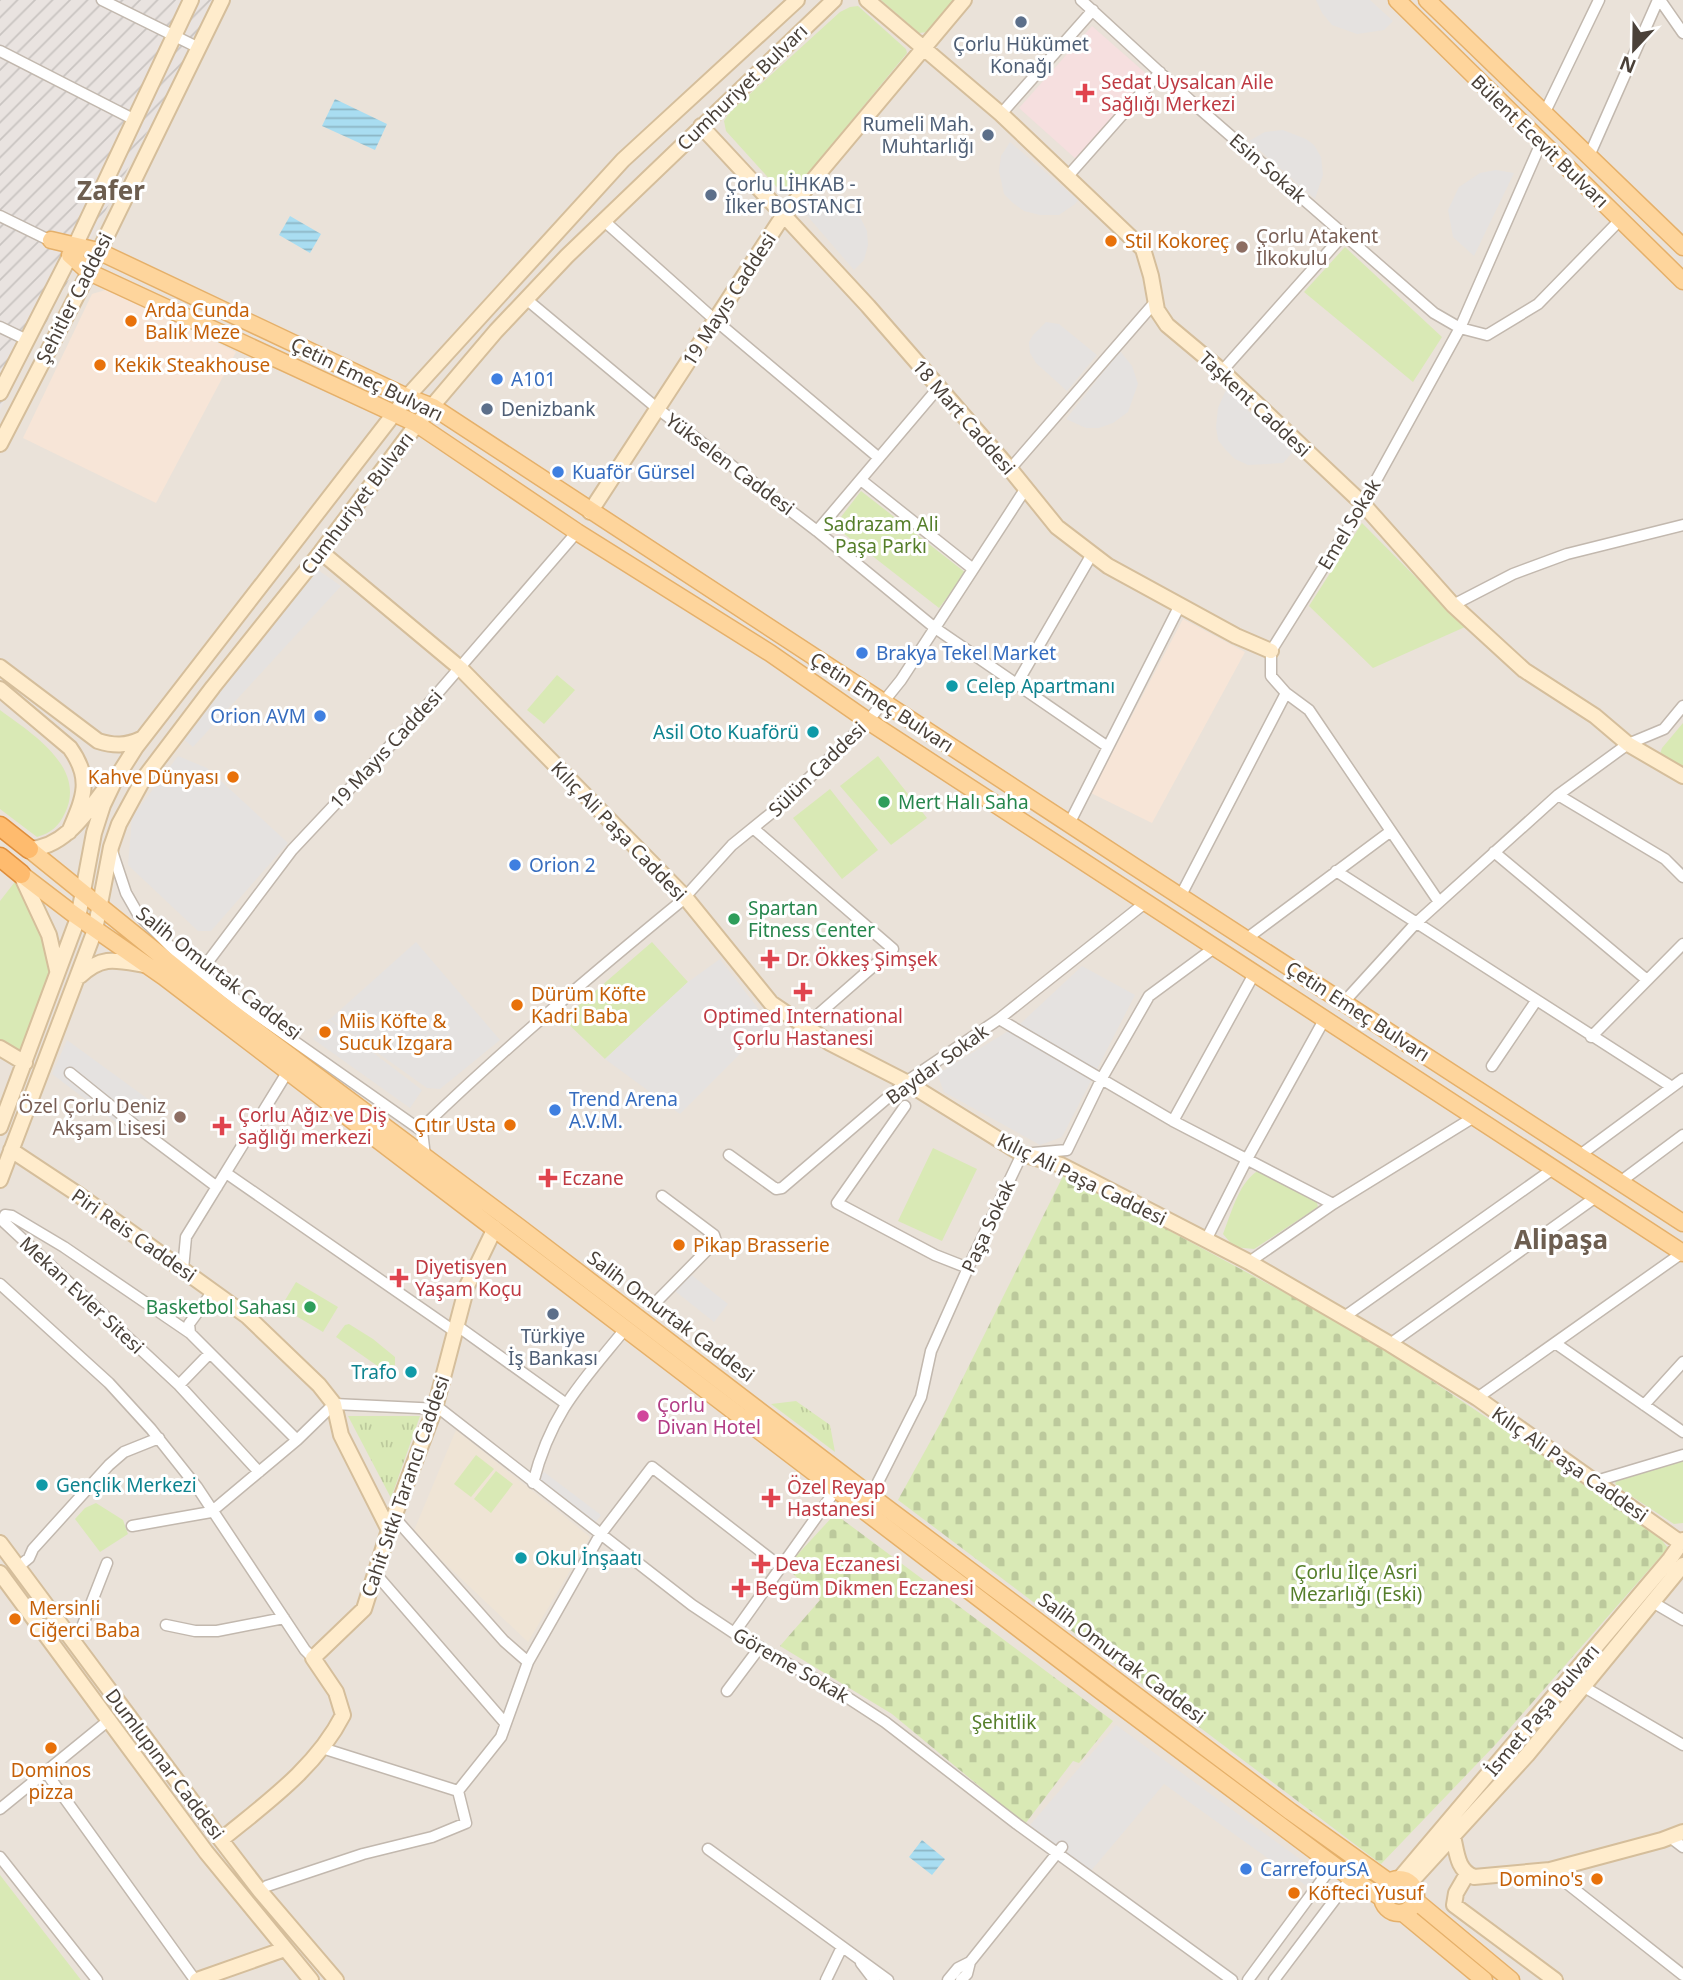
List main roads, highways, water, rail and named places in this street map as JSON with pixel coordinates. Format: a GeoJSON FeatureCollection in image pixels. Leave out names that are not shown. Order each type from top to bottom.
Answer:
{"type":"FeatureCollection","features":[{"type":"Feature","properties":{"kind":"highway","name":"Salih Omurtak Caddesi"},"geometry":{"type":"LineString","coordinates":[[0,826],[29,849]]}},
{"type":"Feature","properties":{"kind":"highway","name":"Salih Omurtak Caddesi"},"geometry":{"type":"LineString","coordinates":[[0,857],[21,874]]}},
{"type":"Feature","properties":{"kind":"main road","name":"Bülent Ecevit Bulvarı"},"geometry":{"type":"LineString","coordinates":[[1397,0],[1683,281]]}},
{"type":"Feature","properties":{"kind":"main road","name":"Bülent Ecevit Bulvarı"},"geometry":{"type":"LineString","coordinates":[[1427,0],[1683,247]]}},
{"type":"Feature","properties":{"kind":"main road","name":"Çetin Emeç Bulvarı"},"geometry":{"type":"LineString","coordinates":[[51,240],[73,250],[98,251],[433,407],[590,512],[1683,1223]]}},
{"type":"Feature","properties":{"kind":"main road","name":"Çetin Emeç Bulvarı"},"geometry":{"type":"LineString","coordinates":[[73,250],[89,271],[417,424],[577,532],[770,653],[868,721],[1683,1253]]}},
{"type":"Feature","properties":{"kind":"main road","name":"Salih Omurtak Caddesi"},"geometry":{"type":"LineString","coordinates":[[29,849],[222,1005],[1291,1812],[1400,1881]]}},
{"type":"Feature","properties":{"kind":"main road","name":"Salih Omurtak Caddesi"},"geometry":{"type":"LineString","coordinates":[[21,874],[78,918],[164,977],[1333,1865],[1382,1898]]}},
{"type":"Feature","properties":{"kind":"main road"},"geometry":{"type":"LineString","coordinates":[[1400,1881],[1416,1892],[1416,1901],[1403,1913],[1397,1913],[1387,1908],[1382,1892],[1400,1881]]}},
{"type":"Feature","properties":{"kind":"main road"},"geometry":{"type":"LineString","coordinates":[[1416,1901],[1511,1980]]}},
{"type":"Feature","properties":{"kind":"main road"},"geometry":{"type":"LineString","coordinates":[[1403,1913],[1484,1980]]}},
{"type":"Feature","properties":{"kind":"water"},"geometry":{"type":"Polygon","coordinates":[[[335,99],[387,124],[375,150],[322,126],[335,99]]]}},
{"type":"Feature","properties":{"kind":"water"},"geometry":{"type":"Polygon","coordinates":[[[290,216],[321,234],[310,253],[279,235],[290,216]]]}},
{"type":"Feature","properties":{"kind":"water"},"geometry":{"type":"Polygon","coordinates":[[[922,1840],[945,1859],[932,1875],[909,1857],[922,1840]]]}},
{"type":"Feature","properties":{"kind":"place","name":"Çorlu Hükümet Konağı"},"geometry":{"type":"Point","coordinates":[1021,22]}},
{"type":"Feature","properties":{"kind":"place","name":"Sedat Uysalcan Aile Sağlığı Merkezi"},"geometry":{"type":"Point","coordinates":[1085,93]}},
{"type":"Feature","properties":{"kind":"place","name":"Rumeli Mah. Muhtarlığı"},"geometry":{"type":"Point","coordinates":[988,135]}},
{"type":"Feature","properties":{"kind":"place","name":"Çorlu LİHKAB - İlker BOSTANCI"},"geometry":{"type":"Point","coordinates":[711,195]}},
{"type":"Feature","properties":{"kind":"place","name":"Stil Kokoreç"},"geometry":{"type":"Point","coordinates":[1111,241]}},
{"type":"Feature","properties":{"kind":"place","name":"Çorlu Atakent İlkokulu"},"geometry":{"type":"Point","coordinates":[1242,247]}},
{"type":"Feature","properties":{"kind":"place","name":"Arda Cunda Balık Meze"},"geometry":{"type":"Point","coordinates":[131,321]}},
{"type":"Feature","properties":{"kind":"place","name":"Kekik Steakhouse"},"geometry":{"type":"Point","coordinates":[100,365]}},
{"type":"Feature","properties":{"kind":"place","name":"A101"},"geometry":{"type":"Point","coordinates":[497,379]}},
{"type":"Feature","properties":{"kind":"place","name":"Denizbank"},"geometry":{"type":"Point","coordinates":[487,409]}},
{"type":"Feature","properties":{"kind":"place","name":"Kuaför Gürsel"},"geometry":{"type":"Point","coordinates":[558,472]}},
{"type":"Feature","properties":{"kind":"place","name":"Brakya Tekel Market"},"geometry":{"type":"Point","coordinates":[862,653]}},
{"type":"Feature","properties":{"kind":"place","name":"Celep Apartmanı"},"geometry":{"type":"Point","coordinates":[952,686]}},
{"type":"Feature","properties":{"kind":"place","name":"Orion AVM"},"geometry":{"type":"Point","coordinates":[320,716]}},
{"type":"Feature","properties":{"kind":"place","name":"Asil Oto Kuaförü"},"geometry":{"type":"Point","coordinates":[813,732]}},
{"type":"Feature","properties":{"kind":"place","name":"Kahve Dünyası"},"geometry":{"type":"Point","coordinates":[233,777]}},
{"type":"Feature","properties":{"kind":"place","name":"Mert Halı Saha"},"geometry":{"type":"Point","coordinates":[884,802]}},
{"type":"Feature","properties":{"kind":"place","name":"Orion 2"},"geometry":{"type":"Point","coordinates":[515,865]}},
{"type":"Feature","properties":{"kind":"place","name":"Spartan Fitness Center"},"geometry":{"type":"Point","coordinates":[734,919]}},
{"type":"Feature","properties":{"kind":"place","name":"Dr. Ökkeş Şimşek"},"geometry":{"type":"Point","coordinates":[770,959]}},
{"type":"Feature","properties":{"kind":"place","name":"Optimed International Çorlu Hastanesi"},"geometry":{"type":"Point","coordinates":[803,992]}},
{"type":"Feature","properties":{"kind":"place","name":"Dürüm Köfte Kadri Baba"},"geometry":{"type":"Point","coordinates":[517,1005]}},
{"type":"Feature","properties":{"kind":"place","name":"Miis Köfte & Sucuk Izgara"},"geometry":{"type":"Point","coordinates":[325,1032]}},
{"type":"Feature","properties":{"kind":"place","name":"Trend Arena A.V.M."},"geometry":{"type":"Point","coordinates":[555,1110]}},
{"type":"Feature","properties":{"kind":"place","name":"Özel Çorlu Deniz Akşam Lisesi"},"geometry":{"type":"Point","coordinates":[180,1117]}},
{"type":"Feature","properties":{"kind":"place","name":"Çıtır Usta"},"geometry":{"type":"Point","coordinates":[510,1125]}},
{"type":"Feature","properties":{"kind":"place","name":"Çorlu Ağız ve Diş sağlığı merkezi"},"geometry":{"type":"Point","coordinates":[222,1126]}},
{"type":"Feature","properties":{"kind":"place","name":"Eczane"},"geometry":{"type":"Point","coordinates":[548,1178]}},
{"type":"Feature","properties":{"kind":"place","name":"Pikap Brasserie"},"geometry":{"type":"Point","coordinates":[679,1245]}},
{"type":"Feature","properties":{"kind":"place","name":"Diyetisyen Yaşam Koçu"},"geometry":{"type":"Point","coordinates":[399,1278]}},
{"type":"Feature","properties":{"kind":"place","name":"Basketbol Sahası"},"geometry":{"type":"Point","coordinates":[310,1307]}},
{"type":"Feature","properties":{"kind":"place","name":"Türkiye İş Bankası"},"geometry":{"type":"Point","coordinates":[553,1314]}},
{"type":"Feature","properties":{"kind":"place","name":"Trafo"},"geometry":{"type":"Point","coordinates":[411,1372]}},
{"type":"Feature","properties":{"kind":"place","name":"Çorlu Divan Hotel"},"geometry":{"type":"Point","coordinates":[643,1416]}},
{"type":"Feature","properties":{"kind":"place","name":"Gençlik Merkezi"},"geometry":{"type":"Point","coordinates":[42,1485]}},
{"type":"Feature","properties":{"kind":"place","name":"Özel Reyap Hastanesi"},"geometry":{"type":"Point","coordinates":[771,1498]}},
{"type":"Feature","properties":{"kind":"place","name":"Okul İnşaatı"},"geometry":{"type":"Point","coordinates":[521,1558]}},
{"type":"Feature","properties":{"kind":"place","name":"Deva Eczanesi"},"geometry":{"type":"Point","coordinates":[761,1564]}},
{"type":"Feature","properties":{"kind":"place","name":"Begüm Dikmen Eczanesi"},"geometry":{"type":"Point","coordinates":[741,1588]}},
{"type":"Feature","properties":{"kind":"place","name":"Mersinli Ciğerci Baba"},"geometry":{"type":"Point","coordinates":[15,1619]}},
{"type":"Feature","properties":{"kind":"place","name":"Dominos pizza"},"geometry":{"type":"Point","coordinates":[51,1748]}},
{"type":"Feature","properties":{"kind":"place","name":"CarrefourSA"},"geometry":{"type":"Point","coordinates":[1246,1869]}},
{"type":"Feature","properties":{"kind":"place","name":"Domino's"},"geometry":{"type":"Point","coordinates":[1597,1879]}},
{"type":"Feature","properties":{"kind":"place","name":"Köfteci Yusuf"},"geometry":{"type":"Point","coordinates":[1294,1893]}},
{"type":"Feature","properties":{"kind":"district","name":"Zafer"},"geometry":{"type":"Point","coordinates":[111,191]}},
{"type":"Feature","properties":{"kind":"district","name":"Alipaşa"},"geometry":{"type":"Point","coordinates":[1561,1240]}},
{"type":"Feature","properties":{"kind":"park label","name":"Sadrazam Ali Paşa Parkı"},"geometry":{"type":"Point","coordinates":[881,535]}},
{"type":"Feature","properties":{"kind":"park label","name":"Çorlu İlçe Asri Mezarlığı (Eski)"},"geometry":{"type":"Point","coordinates":[1356,1583]}},
{"type":"Feature","properties":{"kind":"park label","name":"Şehitlik"},"geometry":{"type":"Point","coordinates":[1004,1722]}}]}
